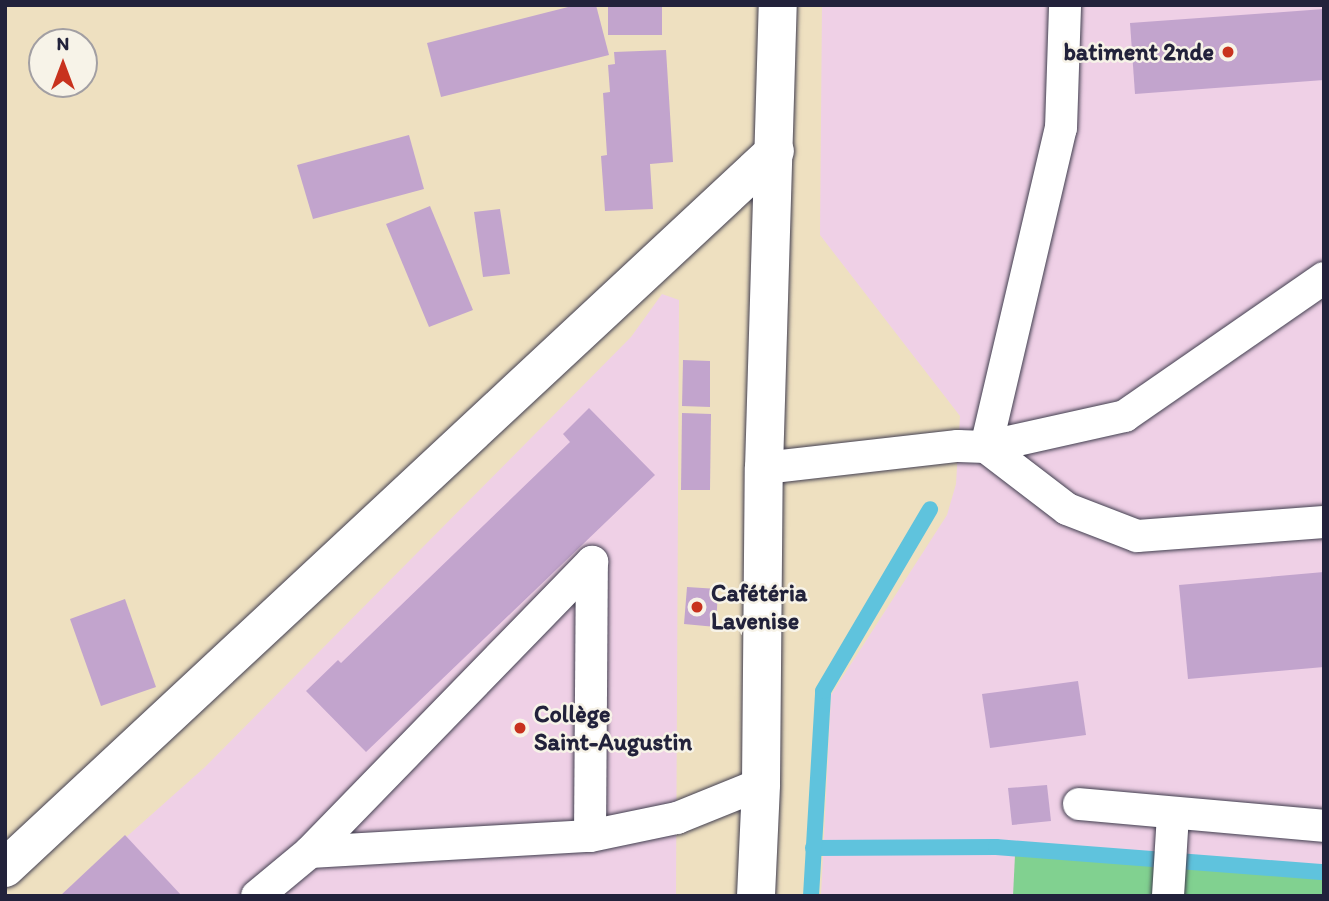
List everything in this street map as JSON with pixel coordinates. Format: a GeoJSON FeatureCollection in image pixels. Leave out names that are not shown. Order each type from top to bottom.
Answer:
{"type":"FeatureCollection","features":[{"type":"Feature","properties":{"kind":"street"},"geometry":{"type":"LineString","coordinates":[[756,896],[761,784],[764,468],[778,5]]}},
{"type":"Feature","properties":{"kind":"street"},"geometry":{"type":"LineString","coordinates":[[5,868],[775,151]]}},
{"type":"Feature","properties":{"kind":"lane"},"geometry":{"type":"LineString","coordinates":[[986,447],[1060,128],[1065,5]]}},
{"type":"Feature","properties":{"kind":"lane"},"geometry":{"type":"LineString","coordinates":[[764,468],[958,446],[986,447],[1125,416],[1324,278]]}},
{"type":"Feature","properties":{"kind":"lane"},"geometry":{"type":"LineString","coordinates":[[986,447],[1067,509],[1137,536],[1324,522]]}},
{"type":"Feature","properties":{"kind":"lane"},"geometry":{"type":"LineString","coordinates":[[257,896],[310,852],[592,562],[590,836]]}},
{"type":"Feature","properties":{"kind":"lane"},"geometry":{"type":"LineString","coordinates":[[310,852],[590,836],[677,818],[761,784]]}},
{"type":"Feature","properties":{"kind":"lane"},"geometry":{"type":"LineString","coordinates":[[1079,804],[1173,815],[1324,826]]}},
{"type":"Feature","properties":{"kind":"lane"},"geometry":{"type":"LineString","coordinates":[[1168,896],[1173,815]]}},
{"type":"Feature","properties":{"kind":"shaded area"},"geometry":{"type":"Polygon","coordinates":[[[822,5],[1324,5],[1324,896],[821,896],[831,695],[947,515],[956,484],[960,416],[820,235],[822,5]]]}},
{"type":"Feature","properties":{"kind":"shaded area","name":"Collège Saint-Augustin"},"geometry":{"type":"Polygon","coordinates":[[[662,294],[679,300],[676,896],[60,896],[205,767],[631,337],[662,294]]]}},
{"type":"Feature","properties":{"kind":"green space"},"geometry":{"type":"Polygon","coordinates":[[[1015,855],[1161,864],[1160,896],[1013,896],[1015,855]]]}},
{"type":"Feature","properties":{"kind":"green space"},"geometry":{"type":"Polygon","coordinates":[[[1175,866],[1324,877],[1324,896],[1174,896],[1175,866]]]}},
{"type":"Feature","properties":{"kind":"building"},"geometry":{"type":"Polygon","coordinates":[[[576,5],[596,5],[609,55],[441,97],[427,43],[576,5]]]}},
{"type":"Feature","properties":{"kind":"building"},"geometry":{"type":"Polygon","coordinates":[[[608,5],[662,5],[662,35],[608,35],[608,5]]]}},
{"type":"Feature","properties":{"kind":"building","name":"batiment 2nde"},"geometry":{"type":"Polygon","coordinates":[[[1324,9],[1324,80],[1135,94],[1130,23],[1324,9]]]}},
{"type":"Feature","properties":{"kind":"building"},"geometry":{"type":"Polygon","coordinates":[[[666,50],[673,162],[650,164],[653,209],[605,211],[601,156],[607,155],[603,93],[610,92],[608,65],[615,64],[614,52],[666,50]]]}},
{"type":"Feature","properties":{"kind":"building"},"geometry":{"type":"Polygon","coordinates":[[[409,135],[424,189],[313,219],[297,165],[409,135]]]}},
{"type":"Feature","properties":{"kind":"building"},"geometry":{"type":"Polygon","coordinates":[[[430,206],[473,310],[429,327],[386,224],[430,206]]]}},
{"type":"Feature","properties":{"kind":"building"},"geometry":{"type":"Polygon","coordinates":[[[500,209],[510,274],[483,277],[474,212],[500,209]]]}},
{"type":"Feature","properties":{"kind":"building"},"geometry":{"type":"Polygon","coordinates":[[[683,360],[710,361],[710,407],[682,406],[683,360]]]}},
{"type":"Feature","properties":{"kind":"building"},"geometry":{"type":"Polygon","coordinates":[[[589,408],[655,475],[366,752],[306,691],[338,660],[341,663],[570,442],[563,434],[589,408]]]}},
{"type":"Feature","properties":{"kind":"building"},"geometry":{"type":"Polygon","coordinates":[[[682,413],[711,414],[710,490],[681,490],[682,413]]]}},
{"type":"Feature","properties":{"kind":"building"},"geometry":{"type":"Polygon","coordinates":[[[1324,572],[1324,667],[1188,679],[1179,585],[1324,572]]]}},
{"type":"Feature","properties":{"kind":"building"},"geometry":{"type":"Polygon","coordinates":[[[687,587],[718,589],[716,627],[684,624],[687,587]]]}},
{"type":"Feature","properties":{"kind":"building"},"geometry":{"type":"Polygon","coordinates":[[[125,599],[156,687],[101,706],[70,619],[125,599]]]}},
{"type":"Feature","properties":{"kind":"building"},"geometry":{"type":"Polygon","coordinates":[[[1078,681],[1086,735],[990,748],[982,694],[1078,681]]]}},
{"type":"Feature","properties":{"kind":"building"},"geometry":{"type":"Polygon","coordinates":[[[1047,785],[1051,821],[1012,825],[1008,788],[1047,785]]]}},
{"type":"Feature","properties":{"kind":"building"},"geometry":{"type":"Polygon","coordinates":[[[125,835],[182,896],[60,896],[125,835]]]}},
{"type":"Feature","properties":{"kind":"waterway"},"geometry":{"type":"LineString","coordinates":[[811,896],[823,691],[930,509]]}},
{"type":"Feature","properties":{"kind":"waterway"},"geometry":{"type":"LineString","coordinates":[[813,848],[996,847],[1324,872]]}},
{"type":"Feature","properties":{"kind":"place","name":"batiment 2nde"},"geometry":{"type":"Point","coordinates":[1228,52]}},
{"type":"Feature","properties":{"kind":"place","name":"Cafétéria Lavenise"},"geometry":{"type":"Point","coordinates":[697,607]}},
{"type":"Feature","properties":{"kind":"place","name":"Collège Saint-Augustin"},"geometry":{"type":"Point","coordinates":[520,728]}}]}
